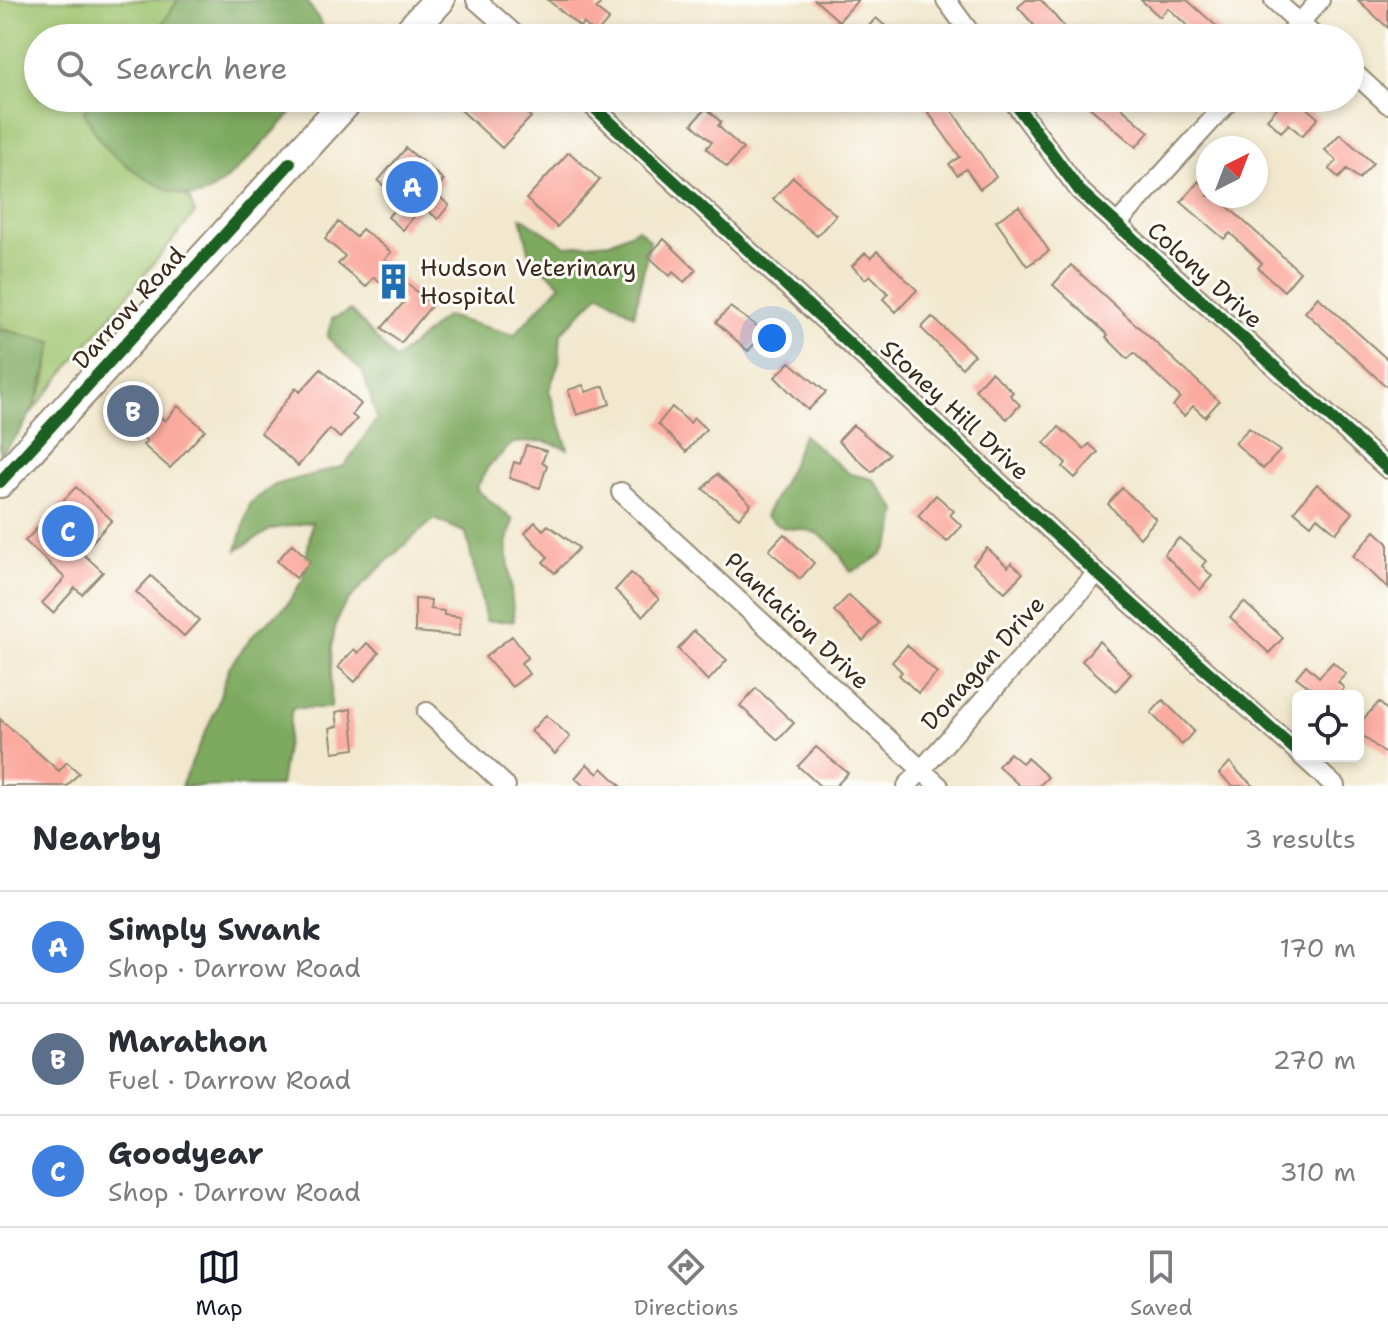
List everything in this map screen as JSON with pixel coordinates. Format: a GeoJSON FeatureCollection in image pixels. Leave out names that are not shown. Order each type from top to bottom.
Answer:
{"type":"FeatureCollection","features":[{"type":"Feature","properties":{"kind":"main road"},"geometry":{"type":"LineString","coordinates":[[417,24],[439,0]]}},
{"type":"Feature","properties":{"kind":"main road","name":"Darrow Road"},"geometry":{"type":"LineString","coordinates":[[0,482],[337,112]]}},
{"type":"Feature","properties":{"kind":"street"},"geometry":{"type":"LineString","coordinates":[[476,0],[503,24]]}},
{"type":"Feature","properties":{"kind":"street"},"geometry":{"type":"LineString","coordinates":[[946,0],[964,24]]}},
{"type":"Feature","properties":{"kind":"street"},"geometry":{"type":"LineString","coordinates":[[1274,0],[1300,23],[1320,0]]}},
{"type":"Feature","properties":{"kind":"street"},"geometry":{"type":"LineString","coordinates":[[1364,82],[1388,104]]}},
{"type":"Feature","properties":{"kind":"street","name":"Stoney Hill Drive"},"geometry":{"type":"LineString","coordinates":[[599,112],[1097,573],[1292,747]]}},
{"type":"Feature","properties":{"kind":"street","name":"Colony Drive"},"geometry":{"type":"LineString","coordinates":[[1021,112],[1062,171],[1388,469]]}},
{"type":"Feature","properties":{"kind":"street"},"geometry":{"type":"LineString","coordinates":[[1117,224],[1219,112]]}},
{"type":"Feature","properties":{"kind":"street","name":"Plantation Drive"},"geometry":{"type":"LineString","coordinates":[[621,492],[939,786]]}},
{"type":"Feature","properties":{"kind":"street","name":"Donagan Drive"},"geometry":{"type":"LineString","coordinates":[[907,786],[1097,573]]}},
{"type":"Feature","properties":{"kind":"street"},"geometry":{"type":"LineString","coordinates":[[427,712],[506,786]]}},
{"type":"Feature","properties":{"kind":"street","name":"Stoney Hill Drive"},"geometry":{"type":"LineString","coordinates":[[1309,762],[1335,786]]}},
{"type":"Feature","properties":{"kind":"green space"},"geometry":{"type":"Polygon","coordinates":[[[0,0],[178,0],[162,24],[24,24],[24,112],[84,112],[144,178],[189,198],[195,213],[22,424],[44,386],[53,342],[0,329],[0,0]]]}},
{"type":"Feature","properties":{"kind":"green space"},"geometry":{"type":"Polygon","coordinates":[[[178,0],[306,0],[322,24],[162,24],[178,0]]]}},
{"type":"Feature","properties":{"kind":"green space"},"geometry":{"type":"Polygon","coordinates":[[[85,112],[292,112],[226,180],[202,195],[191,196],[162,187],[117,158],[97,136],[85,112]]]}},
{"type":"Feature","properties":{"kind":"green space"},"geometry":{"type":"Polygon","coordinates":[[[521,217],[566,246],[610,242],[638,229],[650,240],[634,315],[600,293],[561,333],[559,363],[549,390],[568,449],[544,441],[513,443],[488,467],[476,489],[513,520],[507,546],[514,621],[486,621],[466,533],[435,519],[367,580],[344,606],[332,649],[331,708],[292,708],[280,786],[181,786],[216,709],[229,667],[256,632],[286,606],[303,579],[312,522],[272,529],[237,550],[250,503],[275,485],[344,466],[377,419],[363,372],[327,337],[332,319],[351,310],[395,360],[446,316],[514,335],[561,284],[532,264],[521,217]]]}},
{"type":"Feature","properties":{"kind":"green space"},"geometry":{"type":"Polygon","coordinates":[[[0,329],[53,342],[46,372],[29,417],[0,453],[0,329]]]}},
{"type":"Feature","properties":{"kind":"green space"},"geometry":{"type":"Polygon","coordinates":[[[803,435],[850,474],[873,479],[897,510],[893,534],[886,550],[851,572],[832,545],[820,535],[781,527],[765,516],[790,469],[803,435]]]}},
{"type":"Feature","properties":{"kind":"building"},"geometry":{"type":"Polygon","coordinates":[[[548,0],[603,0],[596,9],[609,19],[605,24],[576,24],[548,0]]]}},
{"type":"Feature","properties":{"kind":"building"},"geometry":{"type":"Polygon","coordinates":[[[815,0],[858,0],[839,21],[815,0]]]}},
{"type":"Feature","properties":{"kind":"building"},"geometry":{"type":"Polygon","coordinates":[[[1026,0],[1041,0],[1062,24],[1033,24],[1018,7],[1026,0]]]}},
{"type":"Feature","properties":{"kind":"building"},"geometry":{"type":"Polygon","coordinates":[[[1141,0],[1187,0],[1214,24],[1186,24],[1168,8],[1160,17],[1141,0]]]}},
{"type":"Feature","properties":{"kind":"building"},"geometry":{"type":"Polygon","coordinates":[[[1358,0],[1388,0],[1388,28],[1358,0]]]}},
{"type":"Feature","properties":{"kind":"building"},"geometry":{"type":"Polygon","coordinates":[[[463,112],[526,112],[531,117],[502,148],[463,112]]]}},
{"type":"Feature","properties":{"kind":"building"},"geometry":{"type":"Polygon","coordinates":[[[702,112],[710,112],[721,122],[718,126],[743,149],[727,167],[706,148],[712,142],[692,124],[702,112]]]}},
{"type":"Feature","properties":{"kind":"building"},"geometry":{"type":"Polygon","coordinates":[[[928,112],[953,112],[996,177],[980,189],[966,169],[957,175],[949,164],[960,157],[928,112]]]}},
{"type":"Feature","properties":{"kind":"building"},"geometry":{"type":"Polygon","coordinates":[[[1095,112],[1126,112],[1149,132],[1136,147],[1095,112]]]}},
{"type":"Feature","properties":{"kind":"building"},"geometry":{"type":"Polygon","coordinates":[[[1273,112],[1311,112],[1318,118],[1302,136],[1289,124],[1281,132],[1267,119],[1273,112]]]}},
{"type":"Feature","properties":{"kind":"building"},"geometry":{"type":"Polygon","coordinates":[[[1340,134],[1373,163],[1359,179],[1347,169],[1339,178],[1329,169],[1337,161],[1325,150],[1340,134]]]}},
{"type":"Feature","properties":{"kind":"building"},"geometry":{"type":"Polygon","coordinates":[[[406,148],[444,180],[434,192],[449,205],[438,219],[422,206],[403,230],[388,217],[402,200],[378,181],[406,148]]]}},
{"type":"Feature","properties":{"kind":"building"},"geometry":{"type":"Polygon","coordinates":[[[569,152],[600,180],[557,227],[526,199],[569,152]]]}},
{"type":"Feature","properties":{"kind":"building"},"geometry":{"type":"Polygon","coordinates":[[[793,177],[836,215],[817,236],[773,199],[793,177]]]}},
{"type":"Feature","properties":{"kind":"building"},"geometry":{"type":"Polygon","coordinates":[[[1196,184],[1196,208],[1229,208],[1300,272],[1284,291],[1258,268],[1262,263],[1230,233],[1224,239],[1181,202],[1196,184]]]}},
{"type":"Feature","properties":{"kind":"building"},"geometry":{"type":"Polygon","coordinates":[[[1019,206],[1049,251],[1027,266],[996,221],[1019,206]]]}},
{"type":"Feature","properties":{"kind":"building","name":"Hudson Veterinary Hospital"},"geometry":{"type":"Polygon","coordinates":[[[338,222],[356,237],[362,229],[391,252],[383,262],[432,305],[401,343],[382,328],[404,302],[374,277],[366,287],[338,264],[345,256],[325,239],[338,222]]]}},
{"type":"Feature","properties":{"kind":"building"},"geometry":{"type":"Polygon","coordinates":[[[664,239],[696,270],[684,282],[673,272],[670,276],[648,256],[664,239]]]}},
{"type":"Feature","properties":{"kind":"building"},"geometry":{"type":"Polygon","coordinates":[[[877,251],[917,290],[896,312],[883,299],[888,293],[870,275],[865,279],[852,266],[865,253],[871,258],[877,251]]]}},
{"type":"Feature","properties":{"kind":"building"},"geometry":{"type":"Polygon","coordinates":[[[1071,265],[1219,401],[1205,417],[1193,406],[1184,416],[1173,406],[1180,397],[1134,353],[1128,359],[1106,337],[1108,335],[1053,285],[1071,265]]]}},
{"type":"Feature","properties":{"kind":"building"},"geometry":{"type":"Polygon","coordinates":[[[1318,297],[1388,360],[1388,388],[1305,312],[1318,297]]]}},
{"type":"Feature","properties":{"kind":"building"},"geometry":{"type":"Polygon","coordinates":[[[730,307],[765,332],[748,351],[716,322],[730,307]]]}},
{"type":"Feature","properties":{"kind":"building"},"geometry":{"type":"Polygon","coordinates":[[[932,317],[974,355],[962,368],[921,328],[932,317]]]}},
{"type":"Feature","properties":{"kind":"building"},"geometry":{"type":"Polygon","coordinates":[[[790,362],[826,392],[808,410],[775,377],[790,362]]]}},
{"type":"Feature","properties":{"kind":"building"},"geometry":{"type":"Polygon","coordinates":[[[321,369],[361,404],[352,415],[357,419],[340,438],[330,429],[298,466],[261,433],[296,388],[300,392],[321,369]]]}},
{"type":"Feature","properties":{"kind":"building"},"geometry":{"type":"Polygon","coordinates":[[[991,372],[1013,392],[1010,395],[1020,405],[1007,419],[975,390],[991,372]]]}},
{"type":"Feature","properties":{"kind":"building"},"geometry":{"type":"Polygon","coordinates":[[[583,385],[586,392],[604,386],[610,404],[577,415],[568,390],[583,385]]]}},
{"type":"Feature","properties":{"kind":"building"},"geometry":{"type":"Polygon","coordinates":[[[130,389],[165,421],[178,406],[205,430],[170,468],[143,445],[147,441],[112,409],[130,389]]]}},
{"type":"Feature","properties":{"kind":"building"},"geometry":{"type":"Polygon","coordinates":[[[672,407],[690,423],[694,418],[706,429],[686,452],[658,424],[672,407]]]}},
{"type":"Feature","properties":{"kind":"building"},"geometry":{"type":"Polygon","coordinates":[[[853,425],[889,454],[872,472],[838,441],[853,425]]]}},
{"type":"Feature","properties":{"kind":"building"},"geometry":{"type":"Polygon","coordinates":[[[1059,427],[1084,449],[1089,444],[1098,452],[1075,478],[1063,467],[1066,463],[1044,443],[1059,427]]]}},
{"type":"Feature","properties":{"kind":"building"},"geometry":{"type":"Polygon","coordinates":[[[1249,428],[1280,451],[1263,469],[1235,443],[1249,428]]]}},
{"type":"Feature","properties":{"kind":"building"},"geometry":{"type":"Polygon","coordinates":[[[526,445],[546,451],[542,463],[547,465],[540,488],[509,478],[514,462],[520,464],[526,445]]]}},
{"type":"Feature","properties":{"kind":"building"},"geometry":{"type":"Polygon","coordinates":[[[717,474],[751,504],[739,518],[703,489],[717,474]]]}},
{"type":"Feature","properties":{"kind":"building"},"geometry":{"type":"Polygon","coordinates":[[[1317,484],[1353,513],[1336,533],[1317,517],[1311,525],[1294,511],[1317,484]]]}},
{"type":"Feature","properties":{"kind":"building"},"geometry":{"type":"Polygon","coordinates":[[[76,487],[112,520],[82,553],[103,572],[82,594],[75,588],[53,613],[42,603],[65,578],[25,541],[76,487]]]}},
{"type":"Feature","properties":{"kind":"building"},"geometry":{"type":"Polygon","coordinates":[[[1122,488],[1156,519],[1140,538],[1108,504],[1122,488]]]}},
{"type":"Feature","properties":{"kind":"building"},"geometry":{"type":"Polygon","coordinates":[[[936,495],[954,511],[950,515],[962,526],[947,542],[918,516],[936,495]]]}},
{"type":"Feature","properties":{"kind":"building"},"geometry":{"type":"Polygon","coordinates":[[[535,522],[543,530],[548,525],[579,548],[555,573],[543,562],[548,557],[525,533],[535,522]]]}},
{"type":"Feature","properties":{"kind":"building"},"geometry":{"type":"Polygon","coordinates":[[[1375,531],[1388,543],[1388,588],[1353,556],[1375,531]]]}},
{"type":"Feature","properties":{"kind":"building"},"geometry":{"type":"Polygon","coordinates":[[[784,534],[814,563],[800,579],[769,550],[784,534]]]}},
{"type":"Feature","properties":{"kind":"building"},"geometry":{"type":"Polygon","coordinates":[[[1179,538],[1206,561],[1202,566],[1212,576],[1200,590],[1164,554],[1179,538]]]}},
{"type":"Feature","properties":{"kind":"building"},"geometry":{"type":"Polygon","coordinates":[[[292,544],[311,561],[296,578],[277,561],[292,544]]]}},
{"type":"Feature","properties":{"kind":"building"},"geometry":{"type":"Polygon","coordinates":[[[987,548],[1008,567],[1011,563],[1023,573],[1005,592],[973,564],[987,548]]]}},
{"type":"Feature","properties":{"kind":"building"},"geometry":{"type":"Polygon","coordinates":[[[631,573],[659,599],[643,616],[615,590],[631,573]]]}},
{"type":"Feature","properties":{"kind":"building"},"geometry":{"type":"Polygon","coordinates":[[[151,576],[199,620],[184,636],[136,592],[151,576]]]}},
{"type":"Feature","properties":{"kind":"building"},"geometry":{"type":"Polygon","coordinates":[[[849,595],[879,623],[863,641],[834,611],[849,595]]]}},
{"type":"Feature","properties":{"kind":"building"},"geometry":{"type":"Polygon","coordinates":[[[415,599],[431,600],[430,609],[461,617],[459,636],[415,632],[415,599]]]}},
{"type":"Feature","properties":{"kind":"building"},"geometry":{"type":"Polygon","coordinates":[[[1244,602],[1283,638],[1269,653],[1230,617],[1244,602]]]}},
{"type":"Feature","properties":{"kind":"building"},"geometry":{"type":"Polygon","coordinates":[[[694,631],[727,660],[708,681],[678,649],[694,631]]]}},
{"type":"Feature","properties":{"kind":"building"},"geometry":{"type":"Polygon","coordinates":[[[512,636],[528,657],[521,663],[529,674],[512,687],[485,657],[512,636]]]}},
{"type":"Feature","properties":{"kind":"building"},"geometry":{"type":"Polygon","coordinates":[[[1099,641],[1131,674],[1116,691],[1082,661],[1099,641]]]}},
{"type":"Feature","properties":{"kind":"building"},"geometry":{"type":"Polygon","coordinates":[[[367,643],[379,653],[355,682],[338,667],[354,649],[358,653],[367,643]]]}},
{"type":"Feature","properties":{"kind":"building"},"geometry":{"type":"Polygon","coordinates":[[[907,645],[937,673],[918,693],[899,675],[902,672],[892,662],[907,645]]]}},
{"type":"Feature","properties":{"kind":"building"},"geometry":{"type":"Polygon","coordinates":[[[1333,662],[1346,674],[1338,682],[1344,688],[1313,690],[1296,677],[1306,665],[1319,677],[1333,662]]]}},
{"type":"Feature","properties":{"kind":"building"},"geometry":{"type":"Polygon","coordinates":[[[756,688],[794,723],[778,740],[740,706],[756,688]]]}},
{"type":"Feature","properties":{"kind":"building"},"geometry":{"type":"Polygon","coordinates":[[[1163,700],[1194,731],[1182,745],[1151,713],[1163,700]]]}},
{"type":"Feature","properties":{"kind":"building"},"geometry":{"type":"Polygon","coordinates":[[[1379,702],[1388,711],[1388,756],[1364,737],[1364,718],[1379,702]]]}},
{"type":"Feature","properties":{"kind":"building"},"geometry":{"type":"Polygon","coordinates":[[[351,709],[355,749],[333,752],[330,728],[338,726],[336,712],[351,709]]]}},
{"type":"Feature","properties":{"kind":"building"},"geometry":{"type":"Polygon","coordinates":[[[546,715],[570,737],[555,754],[531,731],[546,715]]]}},
{"type":"Feature","properties":{"kind":"building"},"geometry":{"type":"Polygon","coordinates":[[[0,719],[59,771],[67,762],[79,773],[67,786],[0,786],[0,719]]]}},
{"type":"Feature","properties":{"kind":"building"},"geometry":{"type":"Polygon","coordinates":[[[816,747],[848,773],[836,786],[820,786],[798,766],[816,747]]]}},
{"type":"Feature","properties":{"kind":"building"},"geometry":{"type":"Polygon","coordinates":[[[1010,753],[1022,763],[1027,758],[1048,777],[1039,786],[1020,786],[998,766],[1010,753]]]}},
{"type":"Feature","properties":{"kind":"building"},"geometry":{"type":"Polygon","coordinates":[[[1230,762],[1254,786],[1233,786],[1219,774],[1230,762]]]}},
{"type":"Feature","properties":{"kind":"building"},"geometry":{"type":"Polygon","coordinates":[[[587,764],[598,774],[602,768],[621,786],[584,786],[575,778],[587,764]]]}},
{"type":"Feature","properties":{"kind":"cycle path"},"geometry":{"type":"LineString","coordinates":[[599,112],[1097,573],[1292,747]]}},
{"type":"Feature","properties":{"kind":"cycle path"},"geometry":{"type":"LineString","coordinates":[[1021,112],[1079,190],[1388,469]]}},
{"type":"Feature","properties":{"kind":"cycle path"},"geometry":{"type":"LineString","coordinates":[[0,482],[290,163]]}},
{"type":"Feature","properties":{"kind":"place","name":"Simply Swank"},"geometry":{"type":"Point","coordinates":[412,187]}},
{"type":"Feature","properties":{"kind":"place","name":"Hudson Veterinary Hospital"},"geometry":{"type":"Point","coordinates":[394,282]}},
{"type":"Feature","properties":{"kind":"place","name":"Marathon"},"geometry":{"type":"Point","coordinates":[133,411]}},
{"type":"Feature","properties":{"kind":"place","name":"Goodyear"},"geometry":{"type":"Point","coordinates":[68,531]}}]}
